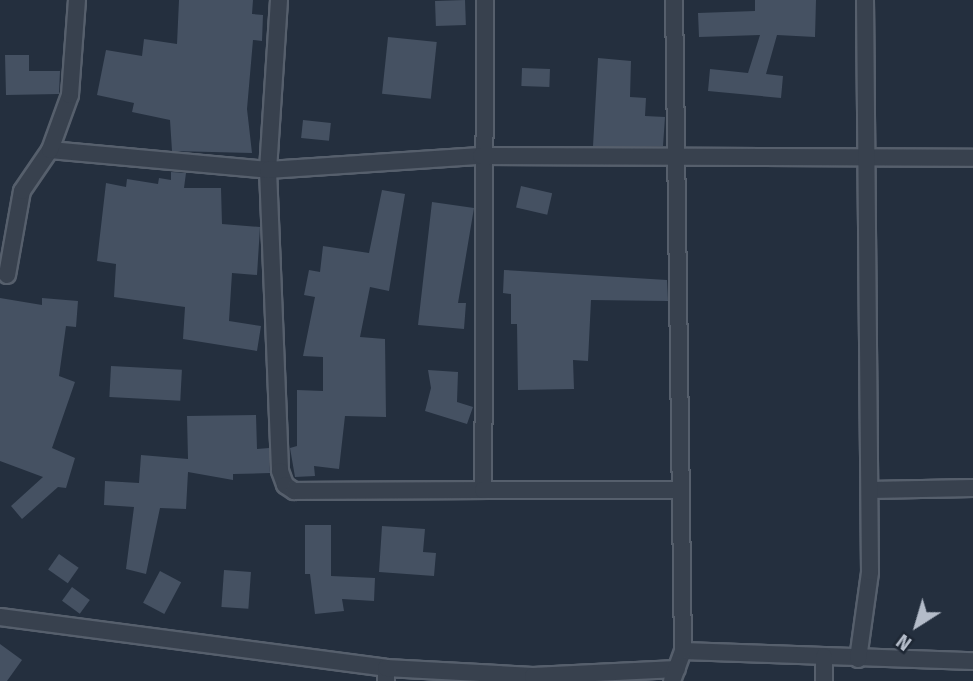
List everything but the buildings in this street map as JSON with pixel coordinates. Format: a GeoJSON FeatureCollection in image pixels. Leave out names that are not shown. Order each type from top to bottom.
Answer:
{"type":"FeatureCollection","features":[{"type":"Feature","properties":{"kind":"street"},"geometry":{"type":"LineString","coordinates":[[7,275],[22,191],[50,150],[71,95],[76,0]]}},
{"type":"Feature","properties":{"kind":"street"},"geometry":{"type":"LineString","coordinates":[[279,0],[268,170],[280,471],[285,485],[294,491],[680,490]]}},
{"type":"Feature","properties":{"kind":"street"},"geometry":{"type":"LineString","coordinates":[[482,490],[481,156],[485,0]]}},
{"type":"Feature","properties":{"kind":"street"},"geometry":{"type":"LineString","coordinates":[[0,617],[386,675],[533,678],[674,675],[683,651],[674,0]]}},
{"type":"Feature","properties":{"kind":"street"},"geometry":{"type":"LineString","coordinates":[[858,659],[870,572],[865,0]]}},
{"type":"Feature","properties":{"kind":"street"},"geometry":{"type":"LineString","coordinates":[[50,150],[268,170],[481,156],[676,160],[973,159]]}},
{"type":"Feature","properties":{"kind":"street"},"geometry":{"type":"LineString","coordinates":[[870,490],[973,488]]}},
{"type":"Feature","properties":{"kind":"street"},"geometry":{"type":"LineString","coordinates":[[683,651],[973,661]]}},
{"type":"Feature","properties":{"kind":"street"},"geometry":{"type":"LineString","coordinates":[[824,657],[824,681]]}}]}
